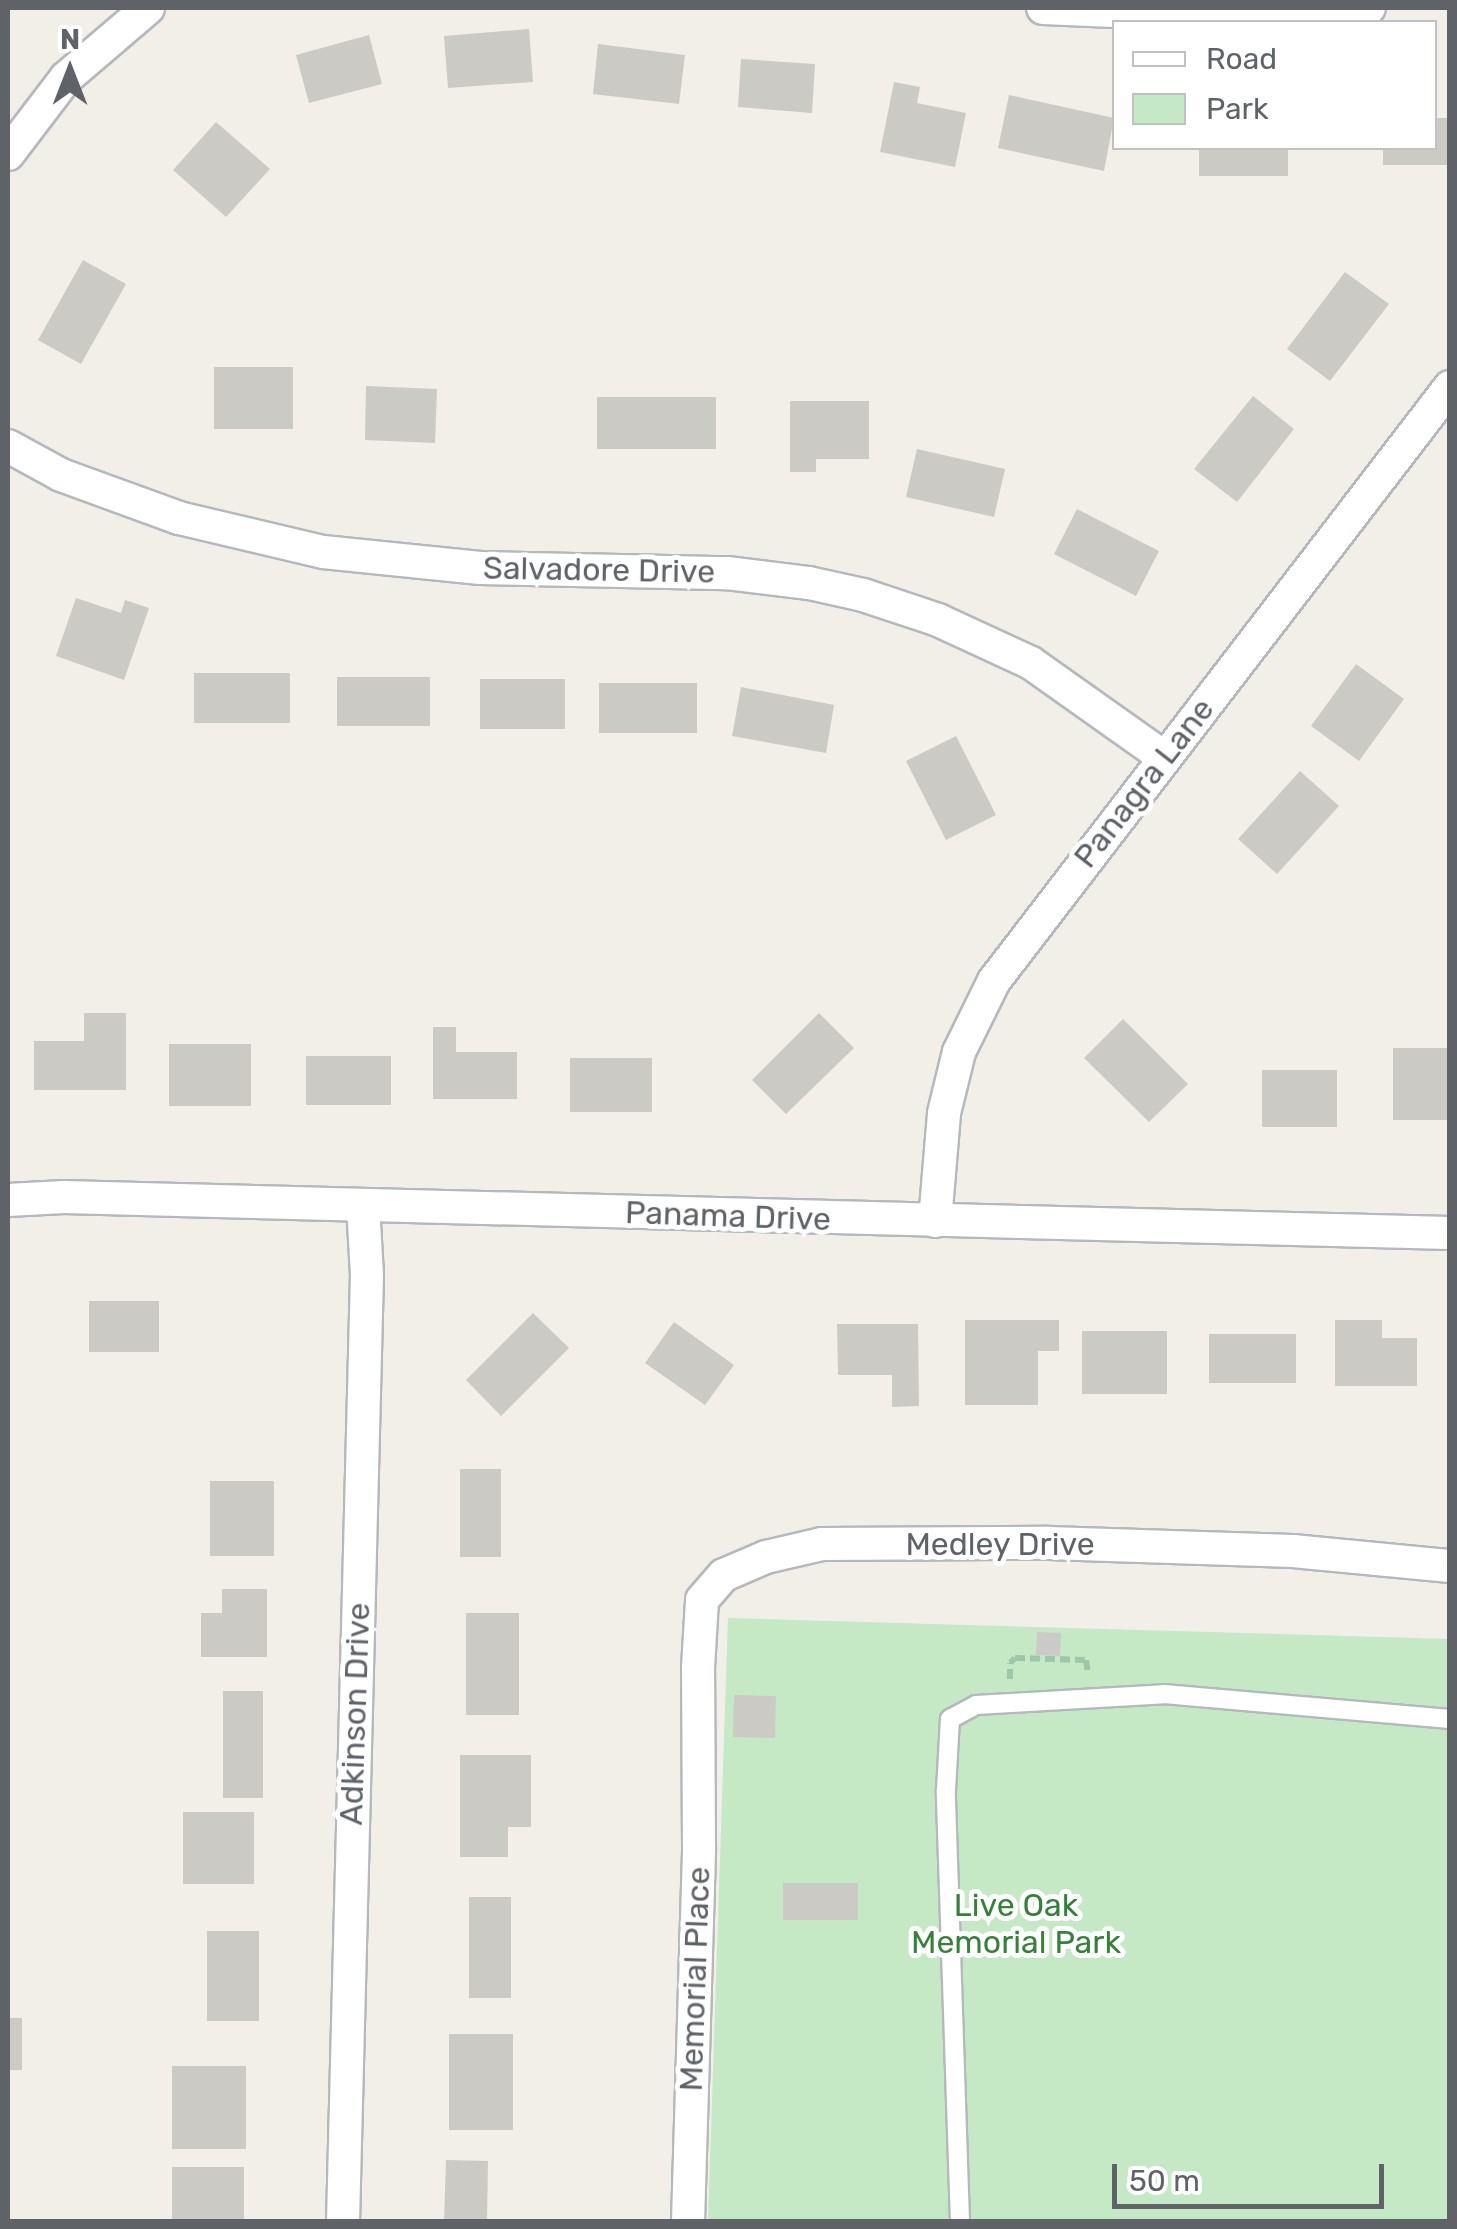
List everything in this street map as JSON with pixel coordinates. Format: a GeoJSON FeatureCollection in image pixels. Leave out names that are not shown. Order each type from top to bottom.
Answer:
{"type":"FeatureCollection","features":[{"type":"Feature","properties":{"kind":"street"},"geometry":{"type":"LineString","coordinates":[[8,154],[66,78],[148,8]]}},
{"type":"Feature","properties":{"kind":"street"},"geometry":{"type":"LineString","coordinates":[[1043,8],[1184,14],[1369,8]]}},
{"type":"Feature","properties":{"kind":"street","name":"Panagra Lane"},"geometry":{"type":"LineString","coordinates":[[935,1221],[944,1113],[959,1052],[994,982],[1450,387]]}},
{"type":"Feature","properties":{"kind":"street","name":"Salvadore Drive"},"geometry":{"type":"LineString","coordinates":[[8,446],[61,475],[180,518],[323,552],[480,568],[727,573],[810,582],[863,595],[938,620],[1030,663],[1164,757]]}},
{"type":"Feature","properties":{"kind":"street","name":"Panama Drive"},"geometry":{"type":"LineString","coordinates":[[8,1200],[64,1197],[1450,1233]]}},
{"type":"Feature","properties":{"kind":"street","name":"Adkinson Drive"},"geometry":{"type":"LineString","coordinates":[[342,2222],[367,1276],[363,1206]]}},
{"type":"Feature","properties":{"kind":"street","name":"Medley Drive"},"geometry":{"type":"LineString","coordinates":[[698,1736],[702,1600],[724,1576],[766,1557],[822,1544],[1049,1543],[1293,1551],[1450,1566]]}},
{"type":"Feature","properties":{"kind":"street","name":"Memorial Place"},"geometry":{"type":"LineString","coordinates":[[688,2222],[698,1736]]}},
{"type":"Feature","properties":{"kind":"lane"},"geometry":{"type":"LineString","coordinates":[[960,2222],[946,1790],[950,1719],[976,1705],[1164,1694],[1450,1719]]}},
{"type":"Feature","properties":{"kind":"path"},"geometry":{"type":"LineString","coordinates":[[1009,1703],[1010,1664],[1015,1658],[1086,1660],[1087,1698]]}},
{"type":"Feature","properties":{"kind":"green space","name":"Live Oak Memorial Park"},"geometry":{"type":"Polygon","coordinates":[[[728,1618],[1449,1639],[1449,2221],[708,2222],[728,1618]]]}},
{"type":"Feature","properties":{"kind":"building"},"geometry":{"type":"Polygon","coordinates":[[[529,29],[533,82],[448,88],[444,36],[529,29]]]}},
{"type":"Feature","properties":{"kind":"building"},"geometry":{"type":"Polygon","coordinates":[[[369,35],[382,84],[309,103],[296,55],[369,35]]]}},
{"type":"Feature","properties":{"kind":"building"},"geometry":{"type":"Polygon","coordinates":[[[598,44],[685,55],[679,104],[593,94],[598,44]]]}},
{"type":"Feature","properties":{"kind":"building"},"geometry":{"type":"Polygon","coordinates":[[[741,59],[815,64],[812,113],[738,107],[741,59]]]}},
{"type":"Feature","properties":{"kind":"building"},"geometry":{"type":"Polygon","coordinates":[[[894,82],[920,87],[917,103],[966,113],[955,167],[880,152],[894,82]]]}},
{"type":"Feature","properties":{"kind":"building"},"geometry":{"type":"Polygon","coordinates":[[[1009,95],[1112,118],[1104,171],[998,148],[1009,95]]]}},
{"type":"Feature","properties":{"kind":"building"},"geometry":{"type":"Polygon","coordinates":[[[1437,118],[1450,118],[1450,165],[1383,165],[1383,150],[1437,150],[1437,118]]]}},
{"type":"Feature","properties":{"kind":"building"},"geometry":{"type":"Polygon","coordinates":[[[216,122],[270,169],[226,217],[173,170],[216,122]]]}},
{"type":"Feature","properties":{"kind":"building"},"geometry":{"type":"Polygon","coordinates":[[[1199,150],[1288,150],[1288,176],[1199,176],[1199,150]]]}},
{"type":"Feature","properties":{"kind":"building"},"geometry":{"type":"Polygon","coordinates":[[[83,260],[126,284],[81,364],[38,340],[83,260]]]}},
{"type":"Feature","properties":{"kind":"building"},"geometry":{"type":"Polygon","coordinates":[[[1345,272],[1389,304],[1330,381],[1287,349],[1345,272]]]}},
{"type":"Feature","properties":{"kind":"building"},"geometry":{"type":"Polygon","coordinates":[[[214,367],[293,367],[293,429],[214,429],[214,367]]]}},
{"type":"Feature","properties":{"kind":"building"},"geometry":{"type":"Polygon","coordinates":[[[366,386],[437,389],[435,443],[365,440],[366,386]]]}},
{"type":"Feature","properties":{"kind":"building"},"geometry":{"type":"Polygon","coordinates":[[[1253,396],[1294,429],[1237,502],[1194,469],[1253,396]]]}},
{"type":"Feature","properties":{"kind":"building"},"geometry":{"type":"Polygon","coordinates":[[[597,397],[716,397],[716,449],[597,449],[597,397]]]}},
{"type":"Feature","properties":{"kind":"building"},"geometry":{"type":"Polygon","coordinates":[[[790,401],[869,401],[869,459],[816,459],[816,472],[790,472],[790,401]]]}},
{"type":"Feature","properties":{"kind":"building"},"geometry":{"type":"Polygon","coordinates":[[[917,449],[1005,469],[994,517],[906,497],[917,449]]]}},
{"type":"Feature","properties":{"kind":"building"},"geometry":{"type":"Polygon","coordinates":[[[1077,509],[1159,551],[1136,596],[1054,554],[1077,509]]]}},
{"type":"Feature","properties":{"kind":"building"},"geometry":{"type":"Polygon","coordinates":[[[76,598],[121,613],[125,600],[149,608],[124,680],[56,656],[76,598]]]}},
{"type":"Feature","properties":{"kind":"building"},"geometry":{"type":"Polygon","coordinates":[[[1356,664],[1404,699],[1359,761],[1311,726],[1356,664]]]}},
{"type":"Feature","properties":{"kind":"building"},"geometry":{"type":"Polygon","coordinates":[[[194,673],[290,673],[290,723],[194,723],[194,673]]]}},
{"type":"Feature","properties":{"kind":"building"},"geometry":{"type":"Polygon","coordinates":[[[337,677],[430,677],[430,726],[337,726],[337,677]]]}},
{"type":"Feature","properties":{"kind":"building"},"geometry":{"type":"Polygon","coordinates":[[[480,679],[565,679],[565,729],[480,729],[480,679]]]}},
{"type":"Feature","properties":{"kind":"building"},"geometry":{"type":"Polygon","coordinates":[[[599,683],[697,683],[697,733],[599,733],[599,683]]]}},
{"type":"Feature","properties":{"kind":"building"},"geometry":{"type":"Polygon","coordinates":[[[741,687],[834,705],[826,753],[732,736],[741,687]]]}},
{"type":"Feature","properties":{"kind":"building"},"geometry":{"type":"Polygon","coordinates":[[[956,736],[996,815],[946,840],[906,761],[956,736]]]}},
{"type":"Feature","properties":{"kind":"building"},"geometry":{"type":"Polygon","coordinates":[[[1300,771],[1339,806],[1277,874],[1238,839],[1300,771]]]}},
{"type":"Feature","properties":{"kind":"building"},"geometry":{"type":"Polygon","coordinates":[[[84,1013],[126,1013],[126,1090],[34,1090],[34,1041],[84,1041],[84,1013]]]}},
{"type":"Feature","properties":{"kind":"building"},"geometry":{"type":"Polygon","coordinates":[[[819,1013],[854,1048],[786,1114],[752,1080],[819,1013]]]}},
{"type":"Feature","properties":{"kind":"building"},"geometry":{"type":"Polygon","coordinates":[[[1123,1019],[1188,1084],[1149,1122],[1084,1058],[1123,1019]]]}},
{"type":"Feature","properties":{"kind":"building"},"geometry":{"type":"Polygon","coordinates":[[[433,1027],[456,1027],[456,1052],[517,1052],[517,1099],[433,1099],[433,1027]]]}},
{"type":"Feature","properties":{"kind":"building"},"geometry":{"type":"Polygon","coordinates":[[[169,1044],[251,1044],[251,1106],[169,1106],[169,1044]]]}},
{"type":"Feature","properties":{"kind":"building"},"geometry":{"type":"Polygon","coordinates":[[[1393,1048],[1450,1048],[1450,1120],[1393,1120],[1393,1048]]]}},
{"type":"Feature","properties":{"kind":"building"},"geometry":{"type":"Polygon","coordinates":[[[306,1056],[391,1056],[391,1105],[306,1105],[306,1056]]]}},
{"type":"Feature","properties":{"kind":"building"},"geometry":{"type":"Polygon","coordinates":[[[570,1058],[652,1058],[652,1112],[570,1112],[570,1058]]]}},
{"type":"Feature","properties":{"kind":"building"},"geometry":{"type":"Polygon","coordinates":[[[1262,1070],[1337,1070],[1337,1127],[1262,1127],[1262,1070]]]}},
{"type":"Feature","properties":{"kind":"building"},"geometry":{"type":"Polygon","coordinates":[[[89,1301],[159,1301],[159,1352],[89,1352],[89,1301]]]}},
{"type":"Feature","properties":{"kind":"building"},"geometry":{"type":"Polygon","coordinates":[[[533,1313],[569,1348],[501,1416],[466,1380],[533,1313]]]}},
{"type":"Feature","properties":{"kind":"building"},"geometry":{"type":"Polygon","coordinates":[[[965,1320],[1059,1320],[1059,1351],[1038,1351],[1038,1405],[965,1405],[965,1320]]]}},
{"type":"Feature","properties":{"kind":"building"},"geometry":{"type":"Polygon","coordinates":[[[1335,1320],[1382,1320],[1382,1338],[1417,1338],[1417,1386],[1335,1386],[1335,1320]]]}},
{"type":"Feature","properties":{"kind":"building"},"geometry":{"type":"Polygon","coordinates":[[[674,1322],[734,1365],[705,1405],[645,1363],[674,1322]]]}},
{"type":"Feature","properties":{"kind":"building"},"geometry":{"type":"Polygon","coordinates":[[[837,1324],[918,1324],[919,1406],[892,1407],[892,1375],[838,1375],[837,1324]]]}},
{"type":"Feature","properties":{"kind":"building"},"geometry":{"type":"Polygon","coordinates":[[[1082,1331],[1167,1331],[1167,1394],[1082,1394],[1082,1331]]]}},
{"type":"Feature","properties":{"kind":"building"},"geometry":{"type":"Polygon","coordinates":[[[1209,1334],[1296,1334],[1296,1383],[1209,1383],[1209,1334]]]}},
{"type":"Feature","properties":{"kind":"building"},"geometry":{"type":"Polygon","coordinates":[[[460,1469],[501,1469],[501,1557],[460,1557],[460,1469]]]}},
{"type":"Feature","properties":{"kind":"building"},"geometry":{"type":"Polygon","coordinates":[[[210,1481],[274,1481],[274,1556],[210,1556],[210,1481]]]}},
{"type":"Feature","properties":{"kind":"building"},"geometry":{"type":"Polygon","coordinates":[[[222,1589],[267,1589],[267,1657],[201,1657],[201,1613],[222,1613],[222,1589]]]}},
{"type":"Feature","properties":{"kind":"building"},"geometry":{"type":"Polygon","coordinates":[[[466,1613],[519,1613],[519,1715],[466,1715],[466,1613]]]}},
{"type":"Feature","properties":{"kind":"building"},"geometry":{"type":"Polygon","coordinates":[[[1037,1632],[1061,1633],[1060,1656],[1036,1655],[1037,1632]]]}},
{"type":"Feature","properties":{"kind":"building"},"geometry":{"type":"Polygon","coordinates":[[[223,1691],[263,1691],[263,1798],[223,1798],[223,1691]]]}},
{"type":"Feature","properties":{"kind":"building"},"geometry":{"type":"Polygon","coordinates":[[[734,1695],[776,1696],[775,1738],[733,1737],[734,1695]]]}},
{"type":"Feature","properties":{"kind":"building"},"geometry":{"type":"Polygon","coordinates":[[[460,1755],[531,1755],[531,1827],[508,1827],[508,1857],[460,1857],[460,1755]]]}},
{"type":"Feature","properties":{"kind":"building"},"geometry":{"type":"Polygon","coordinates":[[[183,1812],[254,1812],[254,1884],[183,1884],[183,1812]]]}},
{"type":"Feature","properties":{"kind":"building"},"geometry":{"type":"Polygon","coordinates":[[[783,1883],[858,1883],[858,1920],[783,1920],[783,1883]]]}},
{"type":"Feature","properties":{"kind":"building"},"geometry":{"type":"Polygon","coordinates":[[[469,1897],[511,1897],[511,1998],[469,1998],[469,1897]]]}},
{"type":"Feature","properties":{"kind":"building"},"geometry":{"type":"Polygon","coordinates":[[[207,1931],[259,1931],[259,2021],[207,2021],[207,1931]]]}},
{"type":"Feature","properties":{"kind":"building"},"geometry":{"type":"Polygon","coordinates":[[[8,2018],[22,2018],[22,2070],[8,2070],[8,2018]]]}},
{"type":"Feature","properties":{"kind":"building"},"geometry":{"type":"Polygon","coordinates":[[[449,2034],[513,2034],[513,2130],[449,2130],[449,2034]]]}},
{"type":"Feature","properties":{"kind":"building"},"geometry":{"type":"Polygon","coordinates":[[[172,2066],[246,2066],[246,2149],[172,2149],[172,2066]]]}},
{"type":"Feature","properties":{"kind":"building"},"geometry":{"type":"Polygon","coordinates":[[[446,2160],[488,2161],[487,2222],[444,2222],[446,2160]]]}},
{"type":"Feature","properties":{"kind":"building"},"geometry":{"type":"Polygon","coordinates":[[[172,2167],[244,2167],[244,2222],[172,2222],[172,2167]]]}}]}
